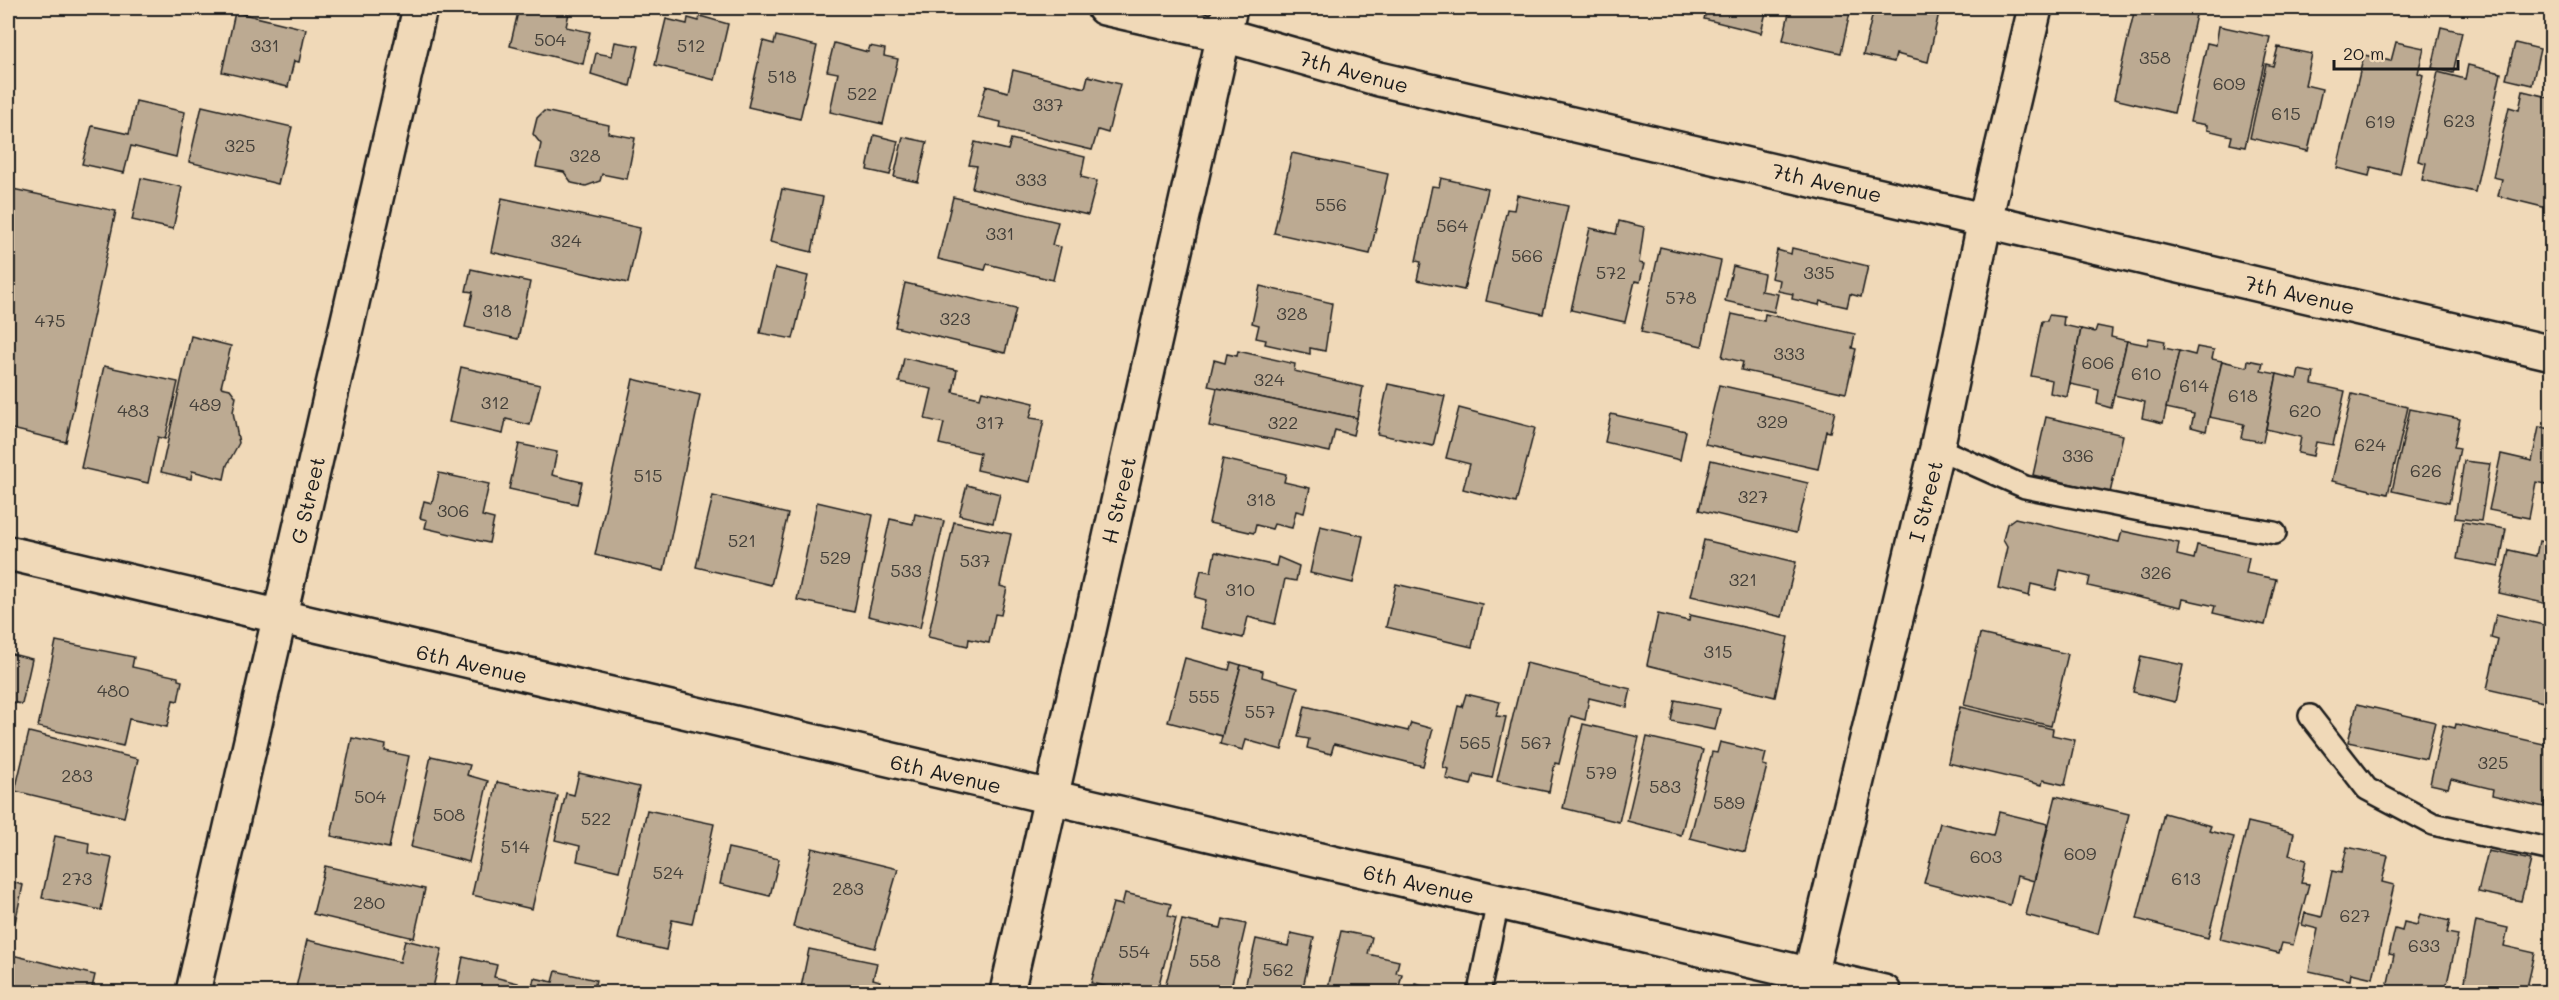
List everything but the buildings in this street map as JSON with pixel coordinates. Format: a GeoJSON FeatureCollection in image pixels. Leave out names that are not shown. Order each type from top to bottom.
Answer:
{"type":"FeatureCollection","features":[{"type":"Feature","properties":{"kind":"street","name":"G Street"},"geometry":{"type":"LineString","coordinates":[[193,993],[420,8]]}},
{"type":"Feature","properties":{"kind":"street","name":"7th Avenue"},"geometry":{"type":"LineString","coordinates":[[1104,8],[1227,21],[1379,79],[2552,353]]}},
{"type":"Feature","properties":{"kind":"street","name":"I Street"},"geometry":{"type":"LineString","coordinates":[[1807,984],[1937,448],[1985,220],[2036,8]]}},
{"type":"Feature","properties":{"kind":"street","name":"H Street"},"geometry":{"type":"LineString","coordinates":[[1007,993],[1227,21]]}},
{"type":"Feature","properties":{"kind":"street","name":"6th Avenue"},"geometry":{"type":"LineString","coordinates":[[8,553],[1498,902],[1807,984],[1884,993]]}},
{"type":"Feature","properties":{"kind":"lane"},"geometry":{"type":"LineString","coordinates":[[1937,448],[2025,487],[2155,513],[2276,533]]}},
{"type":"Feature","properties":{"kind":"lane"},"geometry":{"type":"LineString","coordinates":[[2310,717],[2367,789],[2433,824],[2552,850]]}},
{"type":"Feature","properties":{"kind":"lane"},"geometry":{"type":"LineString","coordinates":[[1479,993],[1498,902]]}}]}
